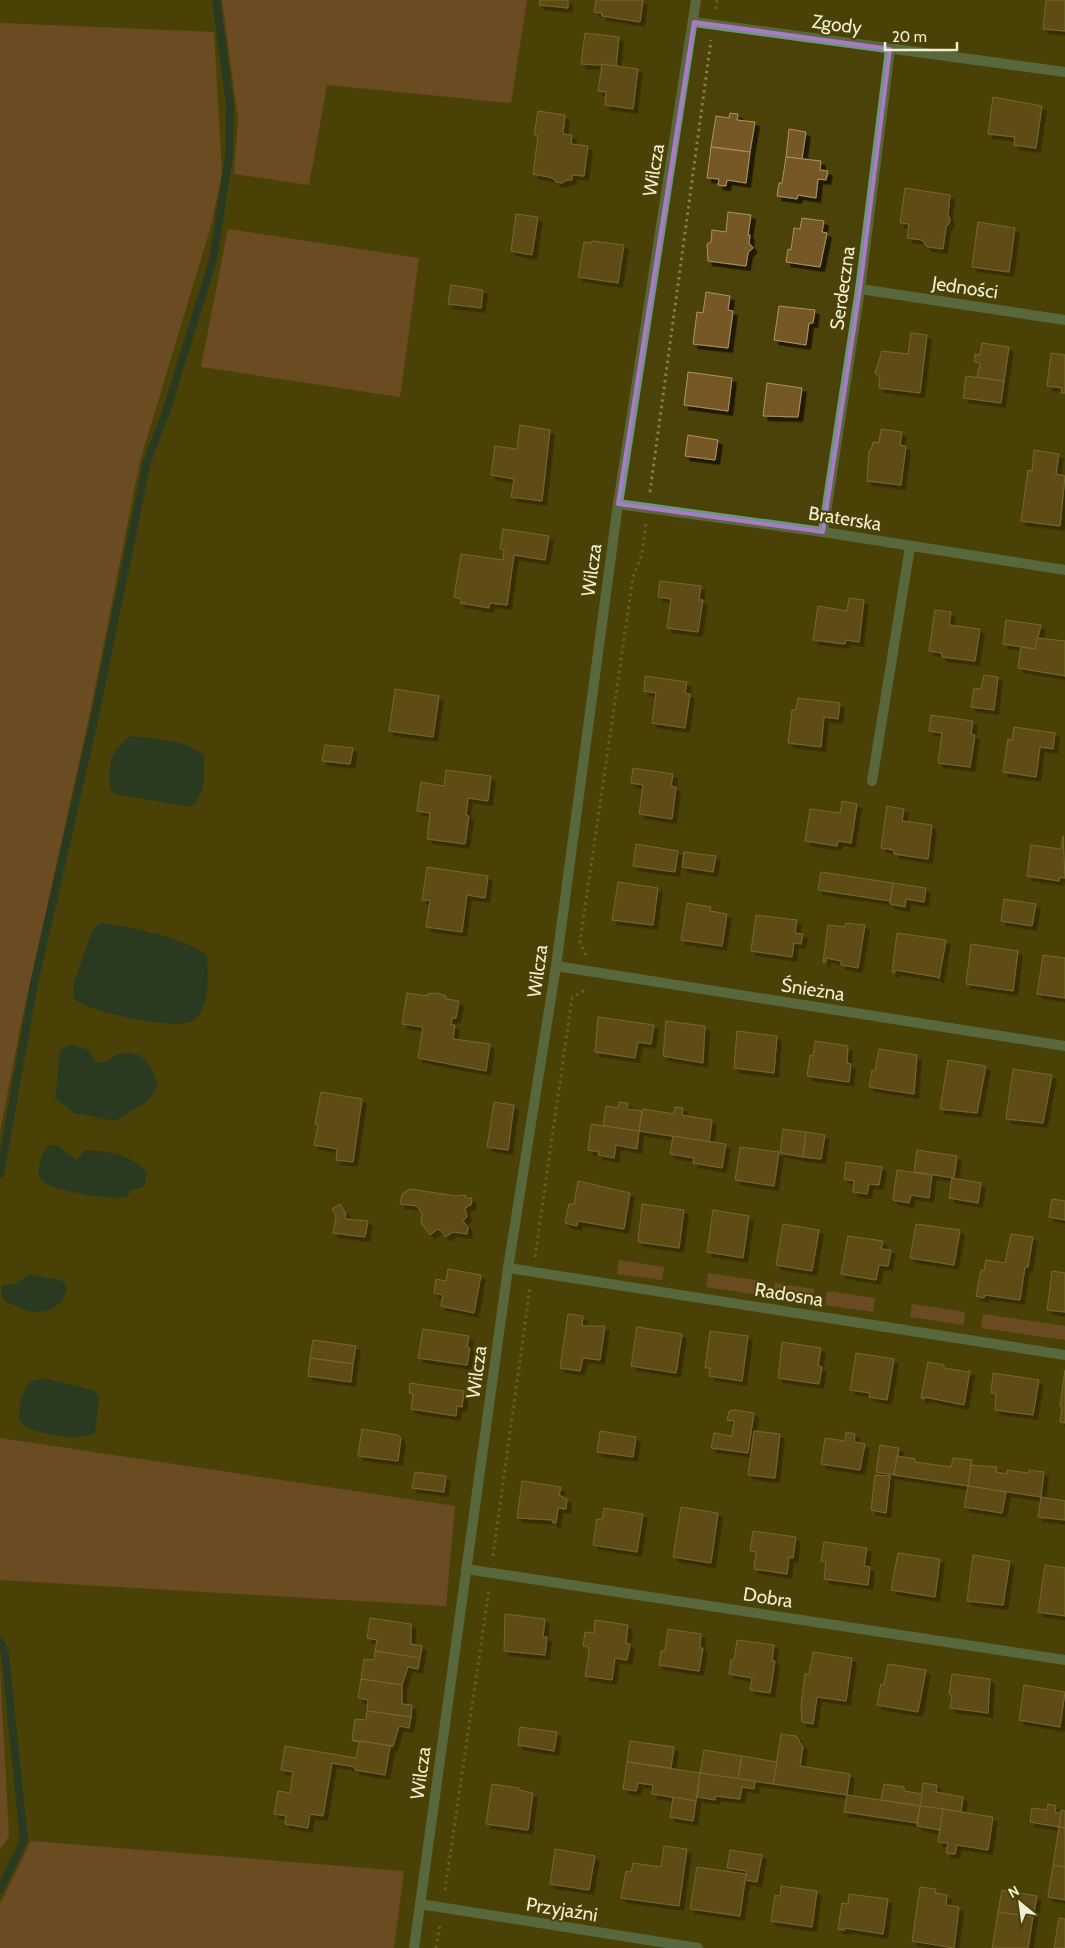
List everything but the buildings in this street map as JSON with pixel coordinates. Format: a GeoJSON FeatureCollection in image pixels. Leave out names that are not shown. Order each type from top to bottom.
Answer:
{"type":"FeatureCollection","features":[{"type":"Feature","properties":{"kind":"street","name":"Wilcza"},"geometry":{"type":"LineString","coordinates":[[414,1948],[508,1268],[556,966],[618,504],[696,0]]}},
{"type":"Feature","properties":{"kind":"street","name":"Zgody"},"geometry":{"type":"LineString","coordinates":[[694,22],[1065,72]]}},
{"type":"Feature","properties":{"kind":"street","name":"Serdeczna"},"geometry":{"type":"LineString","coordinates":[[823,532],[860,289],[890,49]]}},
{"type":"Feature","properties":{"kind":"street","name":"Jedności"},"geometry":{"type":"LineString","coordinates":[[860,289],[1065,320]]}},
{"type":"Feature","properties":{"kind":"street","name":"Braterska"},"geometry":{"type":"LineString","coordinates":[[618,504],[823,532],[1065,570]]}},
{"type":"Feature","properties":{"kind":"street"},"geometry":{"type":"LineString","coordinates":[[872,781],[910,547]]}},
{"type":"Feature","properties":{"kind":"street","name":"Śnieżna"},"geometry":{"type":"LineString","coordinates":[[556,966],[1065,1046]]}},
{"type":"Feature","properties":{"kind":"street","name":"Radosna"},"geometry":{"type":"LineString","coordinates":[[508,1268],[1065,1355]]}},
{"type":"Feature","properties":{"kind":"street","name":"Dobra"},"geometry":{"type":"LineString","coordinates":[[466,1569],[1065,1660]]}},
{"type":"Feature","properties":{"kind":"street","name":"Przyjaźni"},"geometry":{"type":"LineString","coordinates":[[420,1904],[698,1948]]}},
{"type":"Feature","properties":{"kind":"highlighted area"},"geometry":{"type":"Polygon","coordinates":[[[694,22],[890,49],[860,289],[823,532],[618,504],[694,22]]]}},
{"type":"Feature","properties":{"kind":"shaded area"},"geometry":{"type":"Polygon","coordinates":[[[222,0],[527,0],[511,103],[327,85],[309,185],[234,174],[238,119],[222,0]]]}},
{"type":"Feature","properties":{"kind":"shaded area"},"geometry":{"type":"Polygon","coordinates":[[[0,23],[214,32],[222,173],[211,226],[140,461],[91,708],[21,1024],[0,1132],[0,23]]]}},
{"type":"Feature","properties":{"kind":"shaded area"},"geometry":{"type":"Polygon","coordinates":[[[228,229],[419,258],[400,397],[201,367],[228,229]]]}},
{"type":"Feature","properties":{"kind":"shaded area"},"geometry":{"type":"Polygon","coordinates":[[[619,1260],[664,1267],[662,1280],[617,1274],[619,1260]]]}},
{"type":"Feature","properties":{"kind":"shaded area"},"geometry":{"type":"Polygon","coordinates":[[[708,1273],[761,1281],[759,1295],[706,1287],[708,1273]]]}},
{"type":"Feature","properties":{"kind":"shaded area"},"geometry":{"type":"Polygon","coordinates":[[[775,1283],[814,1289],[812,1303],[773,1297],[775,1283]]]}},
{"type":"Feature","properties":{"kind":"shaded area"},"geometry":{"type":"Polygon","coordinates":[[[827,1291],[875,1298],[873,1312],[825,1305],[827,1291]]]}},
{"type":"Feature","properties":{"kind":"shaded area"},"geometry":{"type":"Polygon","coordinates":[[[912,1304],[965,1312],[964,1325],[910,1317],[912,1304]]]}},
{"type":"Feature","properties":{"kind":"shaded area"},"geometry":{"type":"Polygon","coordinates":[[[983,1314],[1065,1326],[1065,1340],[981,1328],[983,1314]]]}},
{"type":"Feature","properties":{"kind":"shaded area"},"geometry":{"type":"Polygon","coordinates":[[[0,1438],[455,1506],[446,1606],[0,1580],[0,1438]]]}},
{"type":"Feature","properties":{"kind":"shaded area"},"geometry":{"type":"Polygon","coordinates":[[[0,1669],[9,1836],[0,1849],[0,1669]]]}},
{"type":"Feature","properties":{"kind":"shaded area"},"geometry":{"type":"Polygon","coordinates":[[[31,1841],[404,1871],[394,1948],[0,1948],[0,1904],[31,1841]]]}},
{"type":"Feature","properties":{"kind":"water"},"geometry":{"type":"Polygon","coordinates":[[[130,736],[178,743],[204,755],[202,789],[200,796],[191,807],[115,794],[110,789],[110,765],[114,753],[130,736]]]}},
{"type":"Feature","properties":{"kind":"water"},"geometry":{"type":"Polygon","coordinates":[[[102,923],[142,930],[173,939],[187,944],[207,956],[207,992],[198,1016],[192,1021],[183,1023],[152,1022],[97,1009],[74,999],[73,985],[91,934],[94,927],[102,923]]]}},
{"type":"Feature","properties":{"kind":"water"},"geometry":{"type":"Polygon","coordinates":[[[69,1044],[89,1050],[95,1062],[100,1063],[122,1053],[136,1054],[146,1061],[158,1086],[149,1100],[115,1121],[74,1113],[55,1098],[60,1051],[69,1044]]]}},
{"type":"Feature","properties":{"kind":"water"},"geometry":{"type":"Polygon","coordinates":[[[49,1145],[57,1145],[77,1160],[85,1150],[102,1151],[127,1158],[135,1162],[147,1173],[144,1187],[132,1190],[126,1198],[80,1194],[54,1187],[45,1183],[39,1174],[44,1151],[49,1145]]]}},
{"type":"Feature","properties":{"kind":"water"},"geometry":{"type":"Polygon","coordinates":[[[29,1274],[63,1281],[67,1287],[63,1299],[56,1307],[45,1311],[32,1312],[5,1302],[1,1294],[2,1285],[16,1284],[29,1274]]]}},
{"type":"Feature","properties":{"kind":"water"},"geometry":{"type":"Polygon","coordinates":[[[44,1378],[92,1390],[99,1398],[95,1433],[79,1437],[54,1435],[38,1432],[25,1426],[19,1415],[24,1391],[30,1381],[44,1378]]]}},
{"type":"Feature","properties":{"kind":"waterway"},"geometry":{"type":"LineString","coordinates":[[0,1174],[34,984],[93,725],[147,462],[166,412],[213,260],[229,156],[230,104],[216,0]]}},
{"type":"Feature","properties":{"kind":"waterway"},"geometry":{"type":"LineString","coordinates":[[0,1641],[5,1653],[24,1840],[0,1890]]}}]}
